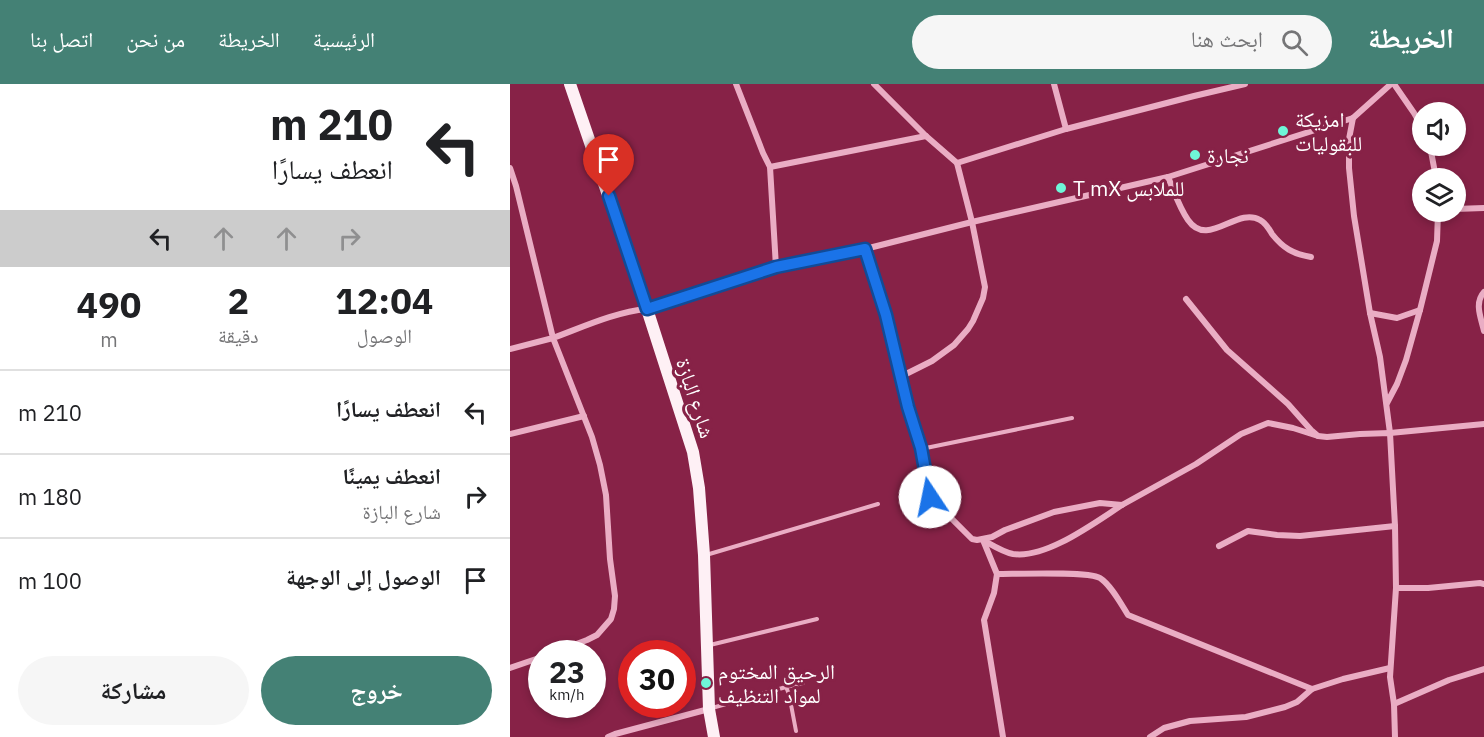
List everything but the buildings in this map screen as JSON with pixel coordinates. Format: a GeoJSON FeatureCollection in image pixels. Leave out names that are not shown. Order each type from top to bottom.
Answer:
{"type":"FeatureCollection","features":[{"type":"Feature","properties":{"kind":"main road","name":"شارع البازة"},"geometry":{"type":"LineString","coordinates":[[570,84],[693,452],[699,488],[704,555],[709,710],[714,737]]}},
{"type":"Feature","properties":{"kind":"street"},"geometry":{"type":"LineString","coordinates":[[736,84],[770,167],[776,267]]}},
{"type":"Feature","properties":{"kind":"street"},"geometry":{"type":"LineString","coordinates":[[874,84],[926,136],[957,163],[985,287],[978,311],[968,329],[954,345],[932,361],[902,376]]}},
{"type":"Feature","properties":{"kind":"street"},"geometry":{"type":"LineString","coordinates":[[1054,84],[1066,129]]}},
{"type":"Feature","properties":{"kind":"street"},"geometry":{"type":"LineString","coordinates":[[957,163],[1066,129],[1245,84]]}},
{"type":"Feature","properties":{"kind":"street"},"geometry":{"type":"LineString","coordinates":[[510,349],[553,338],[633,310],[647,309],[776,267],[865,249],[1168,177],[1353,118],[1392,84],[1412,113]]}},
{"type":"Feature","properties":{"kind":"street"},"geometry":{"type":"LineString","coordinates":[[1353,118],[1349,139],[1349,168],[1354,216],[1370,313],[1380,357],[1390,433],[1396,588],[1390,668],[1395,737]]}},
{"type":"Feature","properties":{"kind":"street"},"geometry":{"type":"LineString","coordinates":[[770,167],[926,136]]}},
{"type":"Feature","properties":{"kind":"street"},"geometry":{"type":"LineString","coordinates":[[510,168],[553,338],[584,416],[600,465],[606,495],[615,596],[614,609],[611,619],[597,635],[587,640]]}},
{"type":"Feature","properties":{"kind":"street"},"geometry":{"type":"LineString","coordinates":[[1168,177],[1194,227],[1202,230],[1215,229],[1241,218],[1252,217],[1266,224],[1282,246],[1292,252],[1311,257]]}},
{"type":"Feature","properties":{"kind":"street"},"geometry":{"type":"LineString","coordinates":[[1466,209],[1484,208]]}},
{"type":"Feature","properties":{"kind":"street"},"geometry":{"type":"LineString","coordinates":[[1387,403],[1406,360],[1437,241],[1438,222]]}},
{"type":"Feature","properties":{"kind":"street"},"geometry":{"type":"LineString","coordinates":[[865,249],[886,315],[908,407],[921,448],[928,490],[933,501],[969,536],[977,540],[992,537],[1054,512],[1100,503],[1122,506]]}},
{"type":"Feature","properties":{"kind":"street"},"geometry":{"type":"LineString","coordinates":[[1484,292],[1481,293],[1478,301],[1484,331]]}},
{"type":"Feature","properties":{"kind":"street"},"geometry":{"type":"LineString","coordinates":[[1186,299],[1227,350],[1288,404],[1318,436]]}},
{"type":"Feature","properties":{"kind":"street"},"geometry":{"type":"LineString","coordinates":[[1370,313],[1397,318],[1419,310]]}},
{"type":"Feature","properties":{"kind":"street"},"geometry":{"type":"LineString","coordinates":[[510,434],[584,416]]}},
{"type":"Feature","properties":{"kind":"street"},"geometry":{"type":"LineString","coordinates":[[983,540],[1013,554],[1038,552],[1063,542],[1196,464],[1241,434],[1268,423],[1327,437],[1484,424]]}},
{"type":"Feature","properties":{"kind":"street"},"geometry":{"type":"LineString","coordinates":[[1219,546],[1248,531],[1300,536],[1395,526]]}},
{"type":"Feature","properties":{"kind":"street"},"geometry":{"type":"LineString","coordinates":[[983,540],[998,574],[984,620],[1003,737]]}},
{"type":"Feature","properties":{"kind":"street"},"geometry":{"type":"LineString","coordinates":[[998,574],[1075,574],[1099,577],[1113,592],[1128,615],[1312,689]]}},
{"type":"Feature","properties":{"kind":"street"},"geometry":{"type":"LineString","coordinates":[[1396,588],[1484,584]]}},
{"type":"Feature","properties":{"kind":"street"},"geometry":{"type":"LineString","coordinates":[[510,668],[528,662]]}},
{"type":"Feature","properties":{"kind":"street"},"geometry":{"type":"LineString","coordinates":[[1150,737],[1164,728],[1190,721],[1246,717],[1285,707],[1297,702],[1312,689],[1390,668]]}},
{"type":"Feature","properties":{"kind":"street"},"geometry":{"type":"LineString","coordinates":[[1394,704],[1449,680],[1484,669]]}},
{"type":"Feature","properties":{"kind":"street"},"geometry":{"type":"LineString","coordinates":[[608,737],[709,710]]}},
{"type":"Feature","properties":{"kind":"lane"},"geometry":{"type":"LineString","coordinates":[[921,448],[1072,418]]}},
{"type":"Feature","properties":{"kind":"lane"},"geometry":{"type":"LineString","coordinates":[[704,555],[878,504]]}},
{"type":"Feature","properties":{"kind":"lane"},"geometry":{"type":"LineString","coordinates":[[706,646],[817,620]]}},
{"type":"Feature","properties":{"kind":"lane"},"geometry":{"type":"LineString","coordinates":[[709,710],[803,683]]}},
{"type":"Feature","properties":{"kind":"lane"},"geometry":{"type":"LineString","coordinates":[[786,687],[796,731]]}},
{"type":"Feature","properties":{"kind":"place","name":"امزيكة للبقوليات"},"geometry":{"type":"Point","coordinates":[1283,131]}},
{"type":"Feature","properties":{"kind":"place","name":"نجارة"},"geometry":{"type":"Point","coordinates":[1195,155]}},
{"type":"Feature","properties":{"kind":"place","name":"T mX للملابس"},"geometry":{"type":"Point","coordinates":[1061,188]}},
{"type":"Feature","properties":{"kind":"place","name":"الرحيق المختوم لمواد التنظيف"},"geometry":{"type":"Point","coordinates":[706,683]}},
{"type":"Feature","properties":{"kind":"route"},"geometry":{"type":"LineString","coordinates":[[609,196],[647,309],[776,267],[865,249],[886,315],[908,407],[921,448],[930,497]]}}]}
